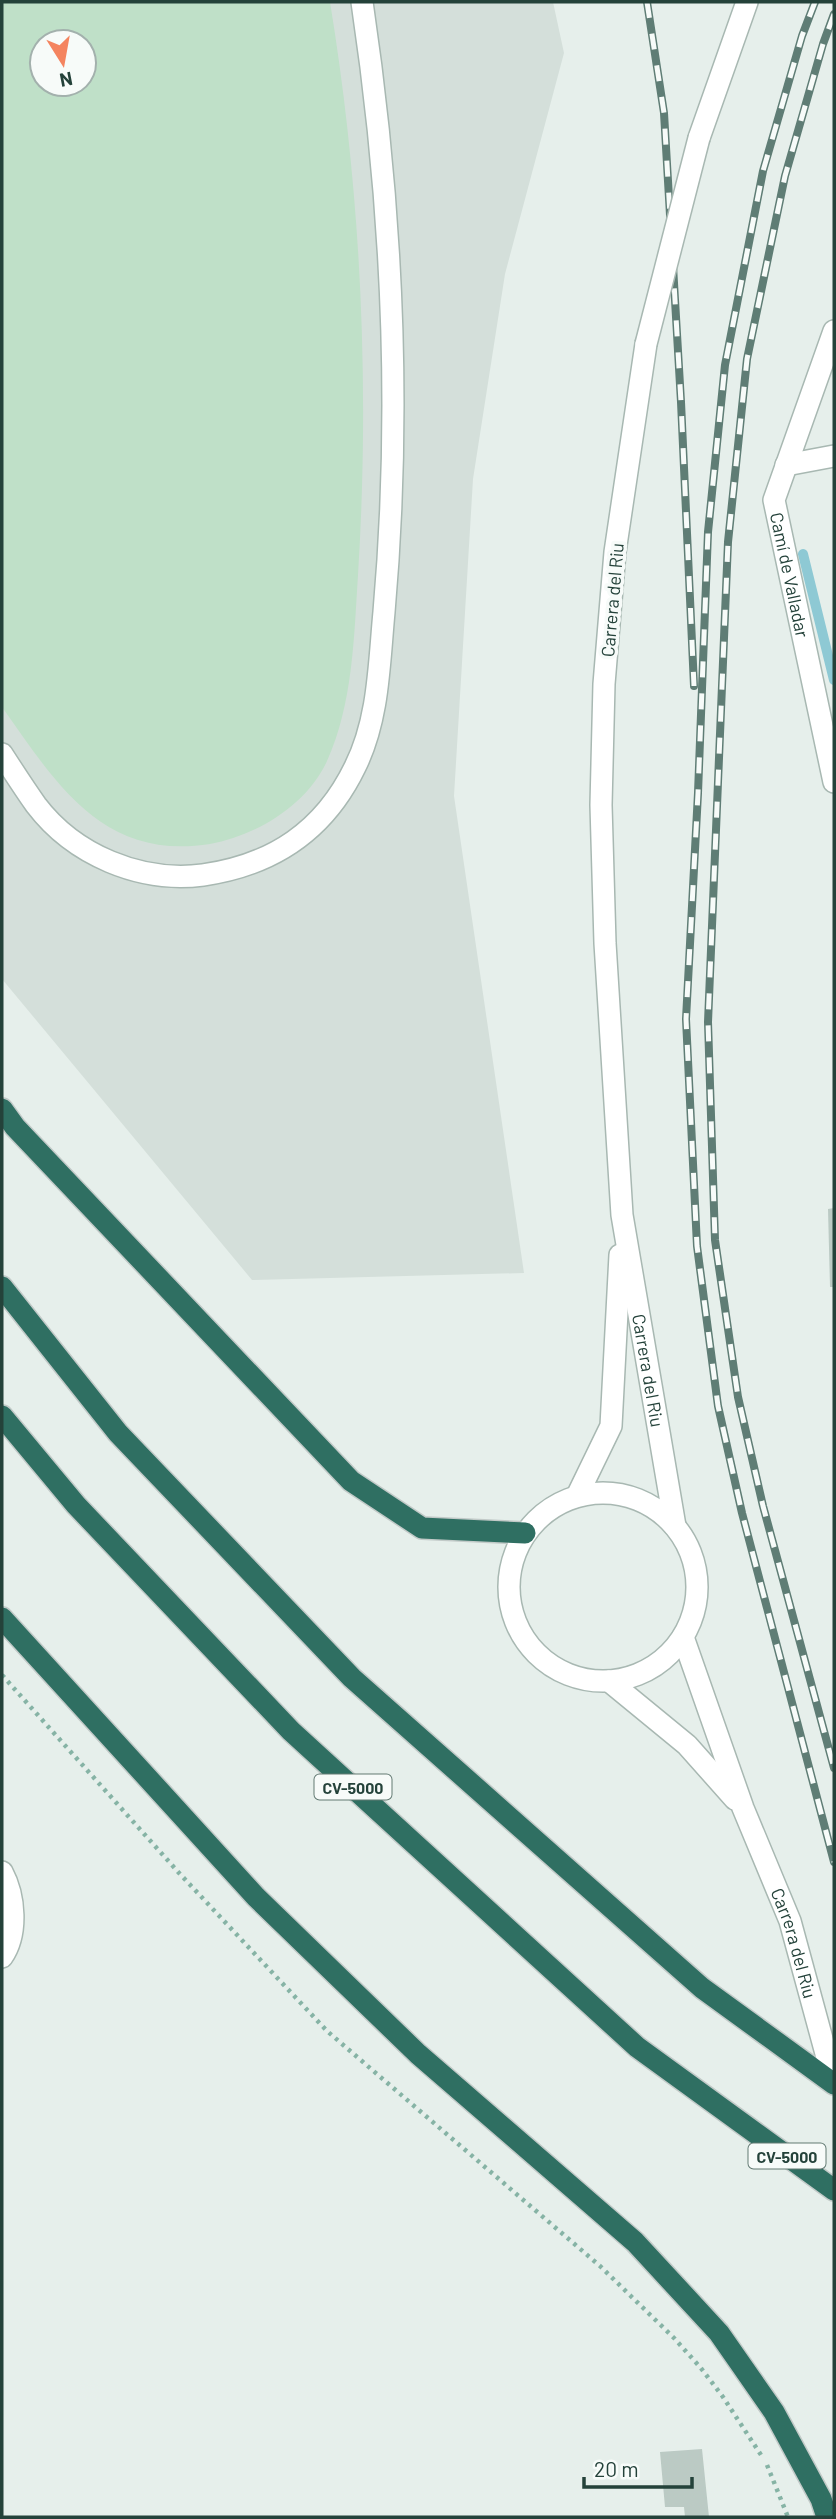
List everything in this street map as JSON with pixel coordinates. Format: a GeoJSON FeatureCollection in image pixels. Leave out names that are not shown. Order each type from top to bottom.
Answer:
{"type":"FeatureCollection","features":[{"type":"Feature","properties":{"kind":"highway"},"geometry":{"type":"LineString","coordinates":[[2,1109],[25,1137],[351,1481],[422,1528],[525,1533]]}},
{"type":"Feature","properties":{"kind":"highway"},"geometry":{"type":"LineString","coordinates":[[2,1287],[118,1433],[352,1678],[702,1988],[834,2083]]}},
{"type":"Feature","properties":{"kind":"highway","name":"CV-5000"},"geometry":{"type":"LineString","coordinates":[[2,1416],[76,1505],[291,1731],[637,2046],[834,2190]]}},
{"type":"Feature","properties":{"kind":"highway"},"geometry":{"type":"LineString","coordinates":[[2,1618],[256,1898],[418,2054],[635,2242],[719,2333],[774,2413],[821,2499],[827,2517]]}},
{"type":"Feature","properties":{"kind":"street"},"geometry":{"type":"LineString","coordinates":[[2,754],[37,806],[61,831],[88,851],[124,868],[188,877],[240,867],[270,856],[307,833],[333,806],[355,768],[371,730],[378,676],[386,589],[393,417],[385,196],[362,2]]}},
{"type":"Feature","properties":{"kind":"street","name":"Carrera del Riu"},"geometry":{"type":"LineString","coordinates":[[675,1526],[622,1215],[605,943],[601,805],[604,684],[615,552],[646,344],[699,138],[747,2]]}},
{"type":"Feature","properties":{"kind":"street","name":"Camí de Valladar"},"geometry":{"type":"LineString","coordinates":[[834,331],[774,500],[834,782]]}},
{"type":"Feature","properties":{"kind":"street"},"geometry":{"type":"LineString","coordinates":[[786,465],[834,456]]}},
{"type":"Feature","properties":{"kind":"street","name":"Carrera del Riu"},"geometry":{"type":"LineString","coordinates":[[577,1496],[611,1426],[622,1215]]}},
{"type":"Feature","properties":{"kind":"street"},"geometry":{"type":"LineString","coordinates":[[603,1493],[630,1496],[654,1508],[675,1526],[688,1545],[696,1568],[697,1592],[693,1615],[683,1637],[669,1654],[652,1668],[631,1677],[609,1681],[583,1680],[558,1670],[536,1654],[520,1634],[511,1608],[508,1582],[513,1556],[525,1533],[540,1516],[557,1504],[577,1496],[603,1493]]}},
{"type":"Feature","properties":{"kind":"street","name":"Carrera del Riu"},"geometry":{"type":"LineString","coordinates":[[683,1637],[743,1808],[790,1921],[834,2083]]}},
{"type":"Feature","properties":{"kind":"street","name":"Carrera del Riu"},"geometry":{"type":"LineString","coordinates":[[609,1681],[687,1745],[743,1808]]}},
{"type":"Feature","properties":{"kind":"street"},"geometry":{"type":"LineString","coordinates":[[2,1872],[10,1897],[13,1924],[2,1957]]}},
{"type":"Feature","properties":{"kind":"path"},"geometry":{"type":"LineString","coordinates":[[2,1675],[180,1874],[327,2031],[600,2266],[674,2338],[723,2397],[765,2461],[788,2517]]}},
{"type":"Feature","properties":{"kind":"shaded area"},"geometry":{"type":"Polygon","coordinates":[[[2,2],[553,2],[564,53],[505,274],[473,479],[454,796],[524,1273],[252,1280],[2,979],[2,2]]]}},
{"type":"Feature","properties":{"kind":"green space"},"geometry":{"type":"Polygon","coordinates":[[[2,2],[330,2],[341,73],[356,216],[363,360],[362,503],[355,622],[351,670],[336,739],[318,777],[293,804],[262,826],[210,844],[172,846],[140,840],[111,828],[86,810],[42,763],[2,707],[2,2]]]}},
{"type":"Feature","properties":{"kind":"building"},"geometry":{"type":"Polygon","coordinates":[[[834,1208],[834,1287],[830,1287],[828,1209],[834,1208]]]}},
{"type":"Feature","properties":{"kind":"building"},"geometry":{"type":"Polygon","coordinates":[[[702,2449],[709,2517],[685,2517],[684,2507],[665,2507],[660,2452],[702,2449]]]}},
{"type":"Feature","properties":{"kind":"waterway"},"geometry":{"type":"LineString","coordinates":[[803,554],[834,680]]}},
{"type":"Feature","properties":{"kind":"railway"},"geometry":{"type":"LineString","coordinates":[[647,2],[664,113],[694,686]]}},
{"type":"Feature","properties":{"kind":"railway"},"geometry":{"type":"LineString","coordinates":[[815,2],[802,36],[763,171],[725,365],[708,532],[686,1019],[697,1246],[718,1406],[742,1513],[834,1862]]}},
{"type":"Feature","properties":{"kind":"railway"},"geometry":{"type":"LineString","coordinates":[[834,14],[785,176],[747,359],[728,542],[708,1022],[715,1240],[738,1397],[763,1506],[834,1768]]}}]}
